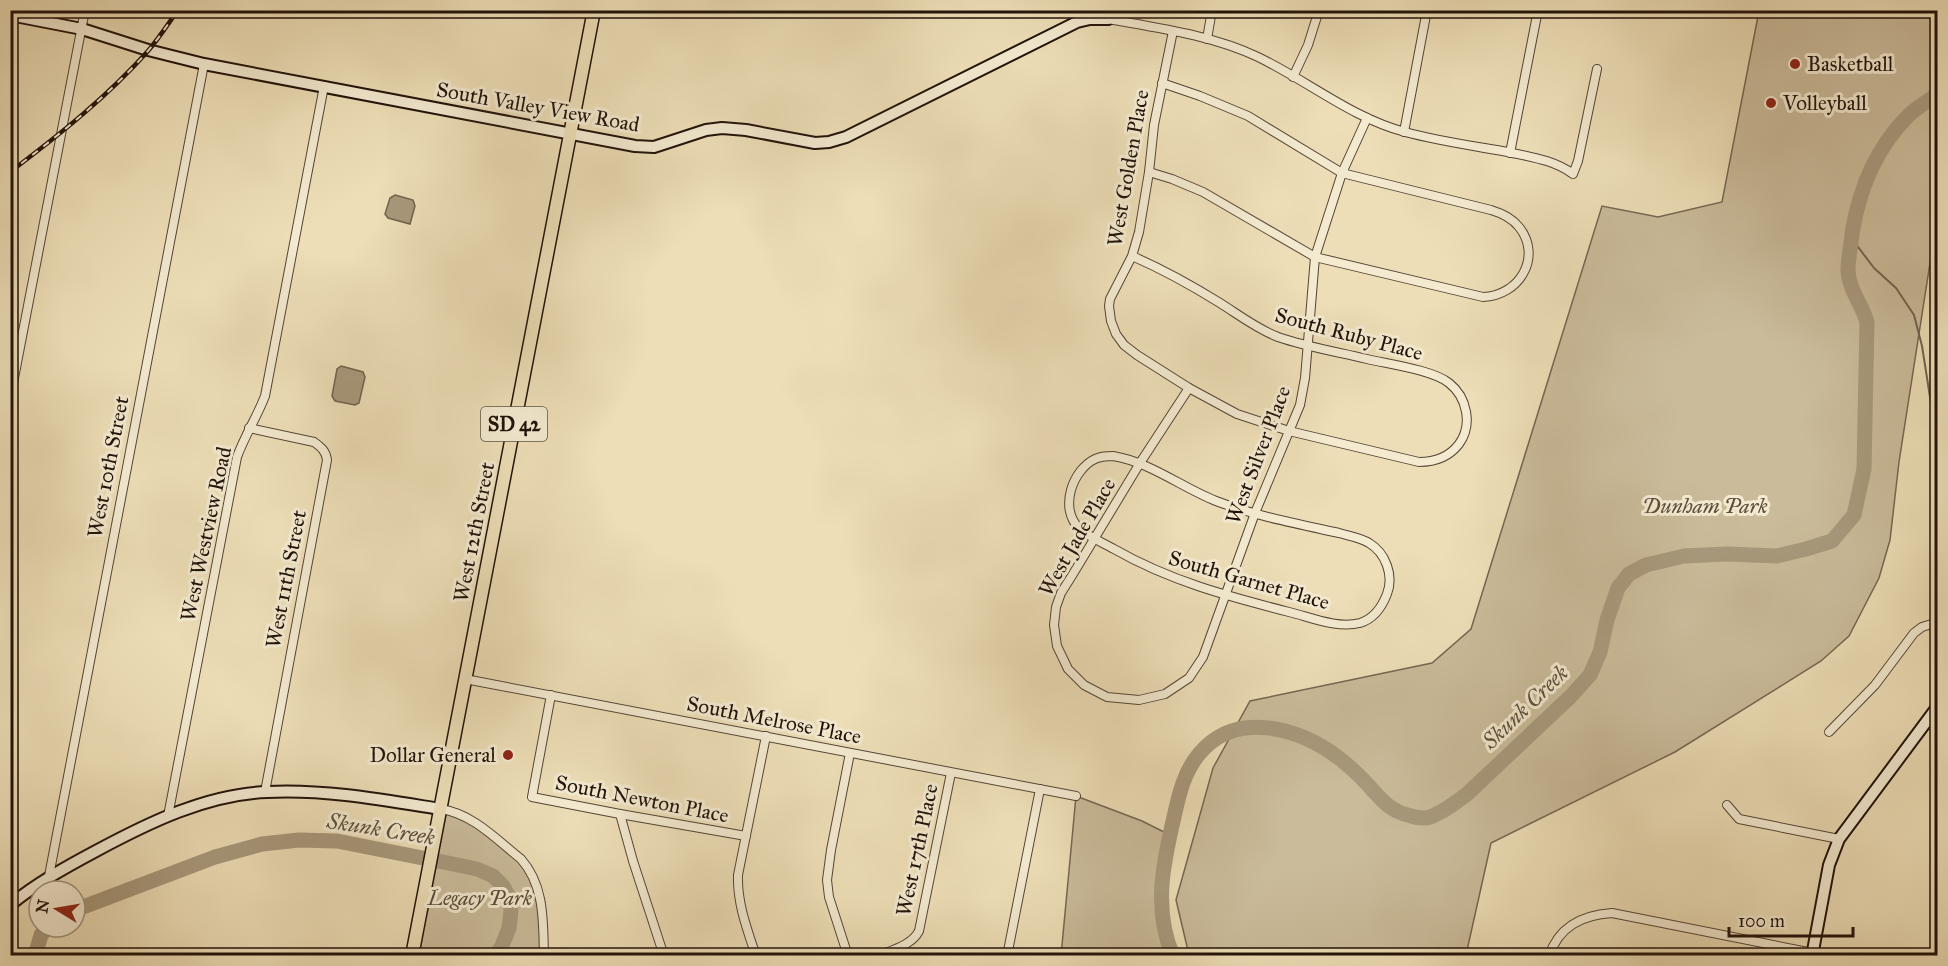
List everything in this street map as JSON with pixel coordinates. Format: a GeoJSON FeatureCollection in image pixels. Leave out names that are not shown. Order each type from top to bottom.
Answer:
{"type":"FeatureCollection","features":[{"type":"Feature","properties":{"kind":"main road","name":"West 12th Street"},"geometry":{"type":"LineString","coordinates":[[412,956],[594,10]]}},
{"type":"Feature","properties":{"kind":"street"},"geometry":{"type":"LineString","coordinates":[[10,399],[85,10]]}},
{"type":"Feature","properties":{"kind":"street"},"geometry":{"type":"LineString","coordinates":[[1207,39],[1212,10]]}},
{"type":"Feature","properties":{"kind":"street"},"geometry":{"type":"LineString","coordinates":[[1293,77],[1308,45],[1319,10]]}},
{"type":"Feature","properties":{"kind":"street"},"geometry":{"type":"LineString","coordinates":[[1404,132],[1427,10]]}},
{"type":"Feature","properties":{"kind":"street"},"geometry":{"type":"LineString","coordinates":[[1510,153],[1538,10]]}},
{"type":"Feature","properties":{"kind":"street","name":"South Valley View Road"},"geometry":{"type":"LineString","coordinates":[[10,15],[82,29],[148,50],[204,64],[648,147],[672,142],[706,130],[722,128],[746,130],[815,143],[829,142],[846,137],[1077,22],[1109,15]]}},
{"type":"Feature","properties":{"kind":"street"},"geometry":{"type":"LineString","coordinates":[[1109,15],[1207,39],[1256,56],[1367,118],[1404,132],[1554,163],[1573,174],[1597,69]]}},
{"type":"Feature","properties":{"kind":"street","name":"West Golden Place"},"geometry":{"type":"LineString","coordinates":[[1173,31],[1154,125],[1143,212],[1132,256],[1113,290],[1109,306],[1113,327],[1120,341],[1137,355],[1189,388]]}},
{"type":"Feature","properties":{"kind":"street","name":"West 10th Street"},"geometry":{"type":"LineString","coordinates":[[49,876],[204,64]]}},
{"type":"Feature","properties":{"kind":"street"},"geometry":{"type":"LineString","coordinates":[[1149,172],[1172,178],[1203,192],[1315,257],[1484,297],[1495,297],[1511,289],[1523,276],[1527,266],[1526,238],[1519,227],[1508,217],[1491,210],[1342,173],[1248,116],[1162,83]]}},
{"type":"Feature","properties":{"kind":"street","name":"West Westview Road"},"geometry":{"type":"LineString","coordinates":[[168,816],[237,457],[265,396],[324,87]]}},
{"type":"Feature","properties":{"kind":"street","name":"West Silver Place"},"geometry":{"type":"LineString","coordinates":[[1107,697],[1147,700],[1165,694],[1182,684],[1196,669],[1203,657],[1255,513],[1296,418],[1304,391],[1315,257],[1342,173],[1367,118]]}},
{"type":"Feature","properties":{"kind":"street","name":"South Ruby Place"},"geometry":{"type":"LineString","coordinates":[[1132,256],[1176,277],[1278,337],[1419,371],[1443,379],[1455,388],[1464,402],[1467,417],[1466,430],[1452,452],[1438,460],[1419,462],[1289,431]]}},
{"type":"Feature","properties":{"kind":"street"},"geometry":{"type":"LineString","coordinates":[[1189,388],[1237,414],[1289,431]]}},
{"type":"Feature","properties":{"kind":"street","name":"West Jade Place"},"geometry":{"type":"LineString","coordinates":[[1107,697],[1091,690],[1073,675],[1057,646],[1055,616],[1058,600],[1140,463],[1189,388]]}},
{"type":"Feature","properties":{"kind":"street","name":"West 11th Street"},"geometry":{"type":"LineString","coordinates":[[249,428],[314,442],[320,447],[327,460],[265,792]]}},
{"type":"Feature","properties":{"kind":"street","name":"South Garnet Place"},"geometry":{"type":"LineString","coordinates":[[1140,463],[1113,456],[1101,457],[1085,465],[1076,476],[1070,497],[1072,517],[1080,529],[1154,571],[1225,596],[1343,625],[1368,619],[1383,604],[1388,592],[1389,572],[1385,559],[1369,543],[1353,536],[1255,513]]}},
{"type":"Feature","properties":{"kind":"street"},"geometry":{"type":"LineString","coordinates":[[1140,463],[1194,492],[1255,513]]}},
{"type":"Feature","properties":{"kind":"street"},"geometry":{"type":"LineString","coordinates":[[1829,732],[1875,685],[1914,633],[1922,627],[1938,622]]}},
{"type":"Feature","properties":{"kind":"street","name":"South Melrose Place"},"geometry":{"type":"LineString","coordinates":[[465,679],[1076,796]]}},
{"type":"Feature","properties":{"kind":"street","name":"South Newton Place"},"geometry":{"type":"LineString","coordinates":[[551,695],[532,796],[746,836]]}},
{"type":"Feature","properties":{"kind":"street"},"geometry":{"type":"LineString","coordinates":[[1812,954],[1829,865],[1839,839],[1938,706]]}},
{"type":"Feature","properties":{"kind":"street"},"geometry":{"type":"LineString","coordinates":[[756,956],[742,914],[738,875],[766,736]]}},
{"type":"Feature","properties":{"kind":"street"},"geometry":{"type":"LineString","coordinates":[[848,956],[829,897],[827,880],[850,753]]}},
{"type":"Feature","properties":{"kind":"street","name":"West 17th Place"},"geometry":{"type":"LineString","coordinates":[[878,956],[903,945],[917,935],[921,926],[951,773]]}},
{"type":"Feature","properties":{"kind":"street"},"geometry":{"type":"LineString","coordinates":[[1007,956],[1040,789]]}},
{"type":"Feature","properties":{"kind":"street"},"geometry":{"type":"LineString","coordinates":[[10,905],[49,876],[168,816],[213,801],[265,792],[326,794],[440,809],[456,812],[468,818],[521,859],[535,879],[542,911],[544,956]]}},
{"type":"Feature","properties":{"kind":"street"},"geometry":{"type":"LineString","coordinates":[[1727,805],[1739,819],[1839,839]]}},
{"type":"Feature","properties":{"kind":"street"},"geometry":{"type":"LineString","coordinates":[[620,814],[664,956]]}},
{"type":"Feature","properties":{"kind":"street"},"geometry":{"type":"LineString","coordinates":[[1549,956],[1553,944],[1568,926],[1586,917],[1611,914],[1828,956]]}},
{"type":"Feature","properties":{"kind":"green space","name":"Dunham Park"},"geometry":{"type":"Polygon","coordinates":[[[1759,11],[1937,11],[1937,226],[1899,462],[1890,540],[1879,578],[1849,636],[1821,661],[1675,752],[1491,843],[1466,955],[1189,955],[1176,900],[1213,768],[1250,701],[1432,663],[1471,629],[1602,206],[1658,217],[1722,202],[1759,11]]]}},
{"type":"Feature","properties":{"kind":"green space"},"geometry":{"type":"Polygon","coordinates":[[[1076,796],[1142,821],[1170,835],[1163,881],[1162,910],[1167,940],[1173,955],[1061,956],[1076,796]]]}},
{"type":"Feature","properties":{"kind":"green space","name":"Legacy Park"},"geometry":{"type":"Polygon","coordinates":[[[440,809],[468,818],[521,859],[535,879],[544,955],[412,956],[440,809]]]}},
{"type":"Feature","properties":{"kind":"shaded area"},"geometry":{"type":"Polygon","coordinates":[[[395,195],[413,200],[415,206],[410,224],[388,218],[385,214],[390,198],[395,195]]]}},
{"type":"Feature","properties":{"kind":"shaded area"},"geometry":{"type":"Polygon","coordinates":[[[341,366],[363,372],[365,377],[359,403],[355,405],[335,401],[332,396],[337,369],[341,366]]]}},
{"type":"Feature","properties":{"kind":"waterway","name":"Skunk Creek"},"geometry":{"type":"LineString","coordinates":[[1173,956],[1163,921],[1162,887],[1166,852],[1186,776],[1199,754],[1214,740],[1231,731],[1249,728],[1268,728],[1305,738],[1339,758],[1396,811],[1415,817],[1431,817],[1466,795],[1570,697],[1590,675],[1600,652],[1607,620],[1618,588],[1629,574],[1646,565],[1684,556],[1727,554],[1777,556],[1832,541],[1854,515],[1864,469],[1867,322],[1848,271],[1855,217],[1870,170],[1886,142],[1911,113],[1938,94]]}},
{"type":"Feature","properties":{"kind":"waterway"},"geometry":{"type":"LineString","coordinates":[[1852,239],[1874,268],[1896,288],[1914,315],[1922,346],[1938,448]]}},
{"type":"Feature","properties":{"kind":"waterway","name":"Skunk Creek"},"geometry":{"type":"LineString","coordinates":[[87,905],[215,857],[262,844],[299,840],[337,841],[477,869],[493,876],[503,886],[510,899],[511,911],[509,928],[495,956]]}},
{"type":"Feature","properties":{"kind":"waterway","name":"Skunk Creek"},"geometry":{"type":"LineString","coordinates":[[35,956],[40,939]]}},
{"type":"Feature","properties":{"kind":"railway"},"geometry":{"type":"LineString","coordinates":[[10,172],[64,130],[116,84],[148,51],[178,10]]}},
{"type":"Feature","properties":{"kind":"place","name":"Basketball"},"geometry":{"type":"Point","coordinates":[1795,64]}},
{"type":"Feature","properties":{"kind":"place","name":"Volleyball"},"geometry":{"type":"Point","coordinates":[1771,103]}},
{"type":"Feature","properties":{"kind":"place","name":"Dollar General"},"geometry":{"type":"Point","coordinates":[508,755]}}]}
